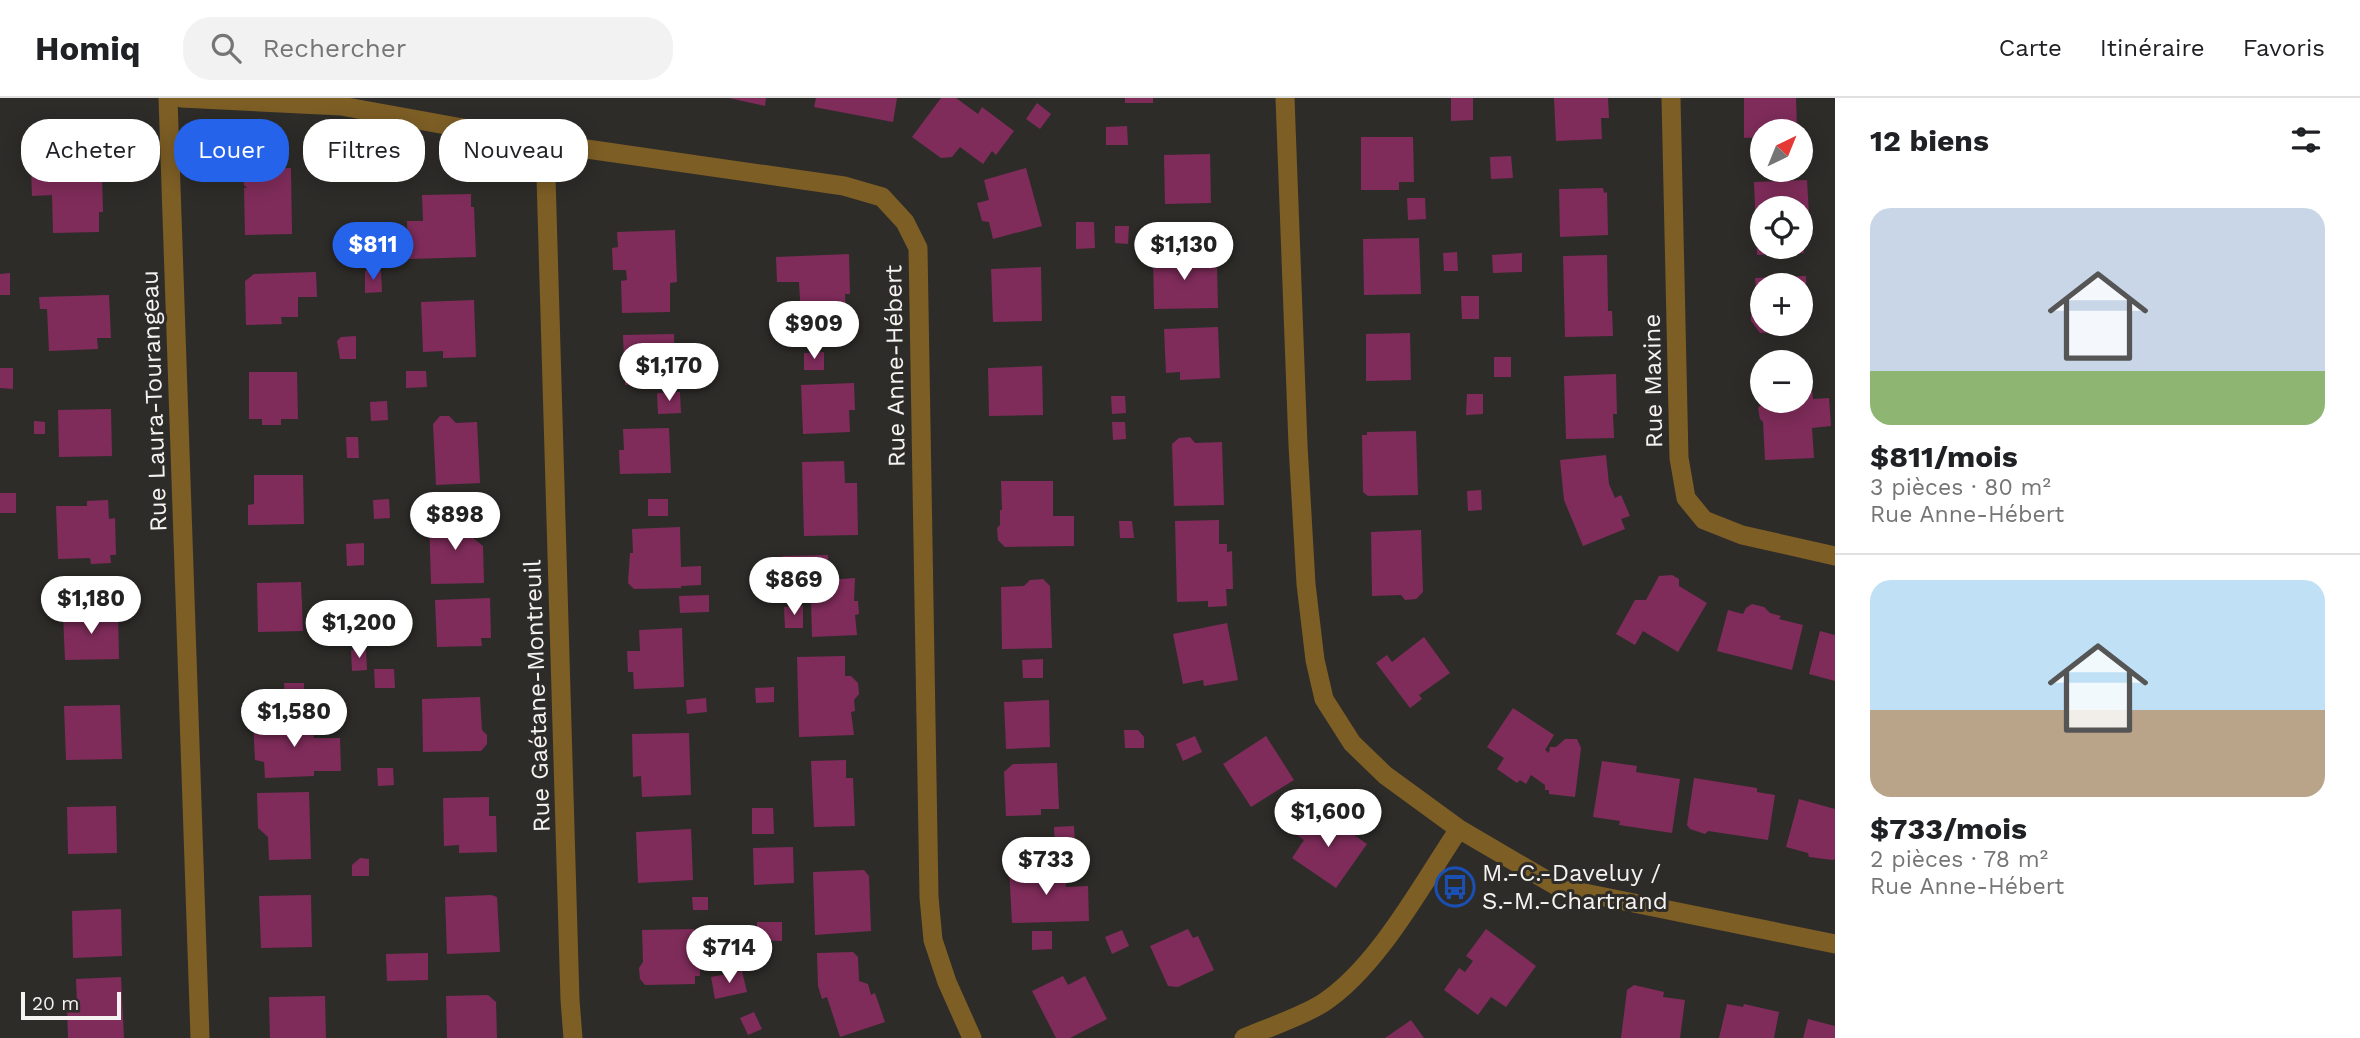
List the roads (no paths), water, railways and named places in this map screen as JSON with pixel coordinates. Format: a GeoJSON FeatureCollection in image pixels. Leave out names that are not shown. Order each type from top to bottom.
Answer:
{"type":"FeatureCollection","features":[{"type":"Feature","properties":{"kind":"street","name":"Rue Laura-Tourangeau"},"geometry":{"type":"LineString","coordinates":[[168,98],[200,1038]]}},
{"type":"Feature","properties":{"kind":"street","name":"Rue Anne-Hébert"},"geometry":{"type":"LineString","coordinates":[[181,98],[341,106],[439,124]]}},
{"type":"Feature","properties":{"kind":"street"},"geometry":{"type":"LineString","coordinates":[[1285,98],[1306,584],[1315,660],[1324,699],[1352,743],[1385,775],[1459,829],[1560,887],[1835,944]]}},
{"type":"Feature","properties":{"kind":"street","name":"Rue Maxine"},"geometry":{"type":"LineString","coordinates":[[1671,98],[1679,458],[1686,498],[1704,520],[1742,534],[1835,556]]}},
{"type":"Feature","properties":{"kind":"street","name":"Rue Anne-Hébert"},"geometry":{"type":"LineString","coordinates":[[588,149],[844,186],[883,197],[905,222],[918,248],[929,897],[933,940],[947,982],[972,1038]]}},
{"type":"Feature","properties":{"kind":"street","name":"Rue Gaétane-Montreuil"},"geometry":{"type":"LineString","coordinates":[[546,182],[569,986],[573,1038]]}},
{"type":"Feature","properties":{"kind":"street"},"geometry":{"type":"LineString","coordinates":[[1244,1038],[1322,1004],[1346,985],[1376,954],[1459,829]]}},
{"type":"Feature","properties":{"kind":"place","name":"M.-C.-Daveluy / S.-M.-Chartrand"},"geometry":{"type":"Point","coordinates":[1455,887]}}]}
